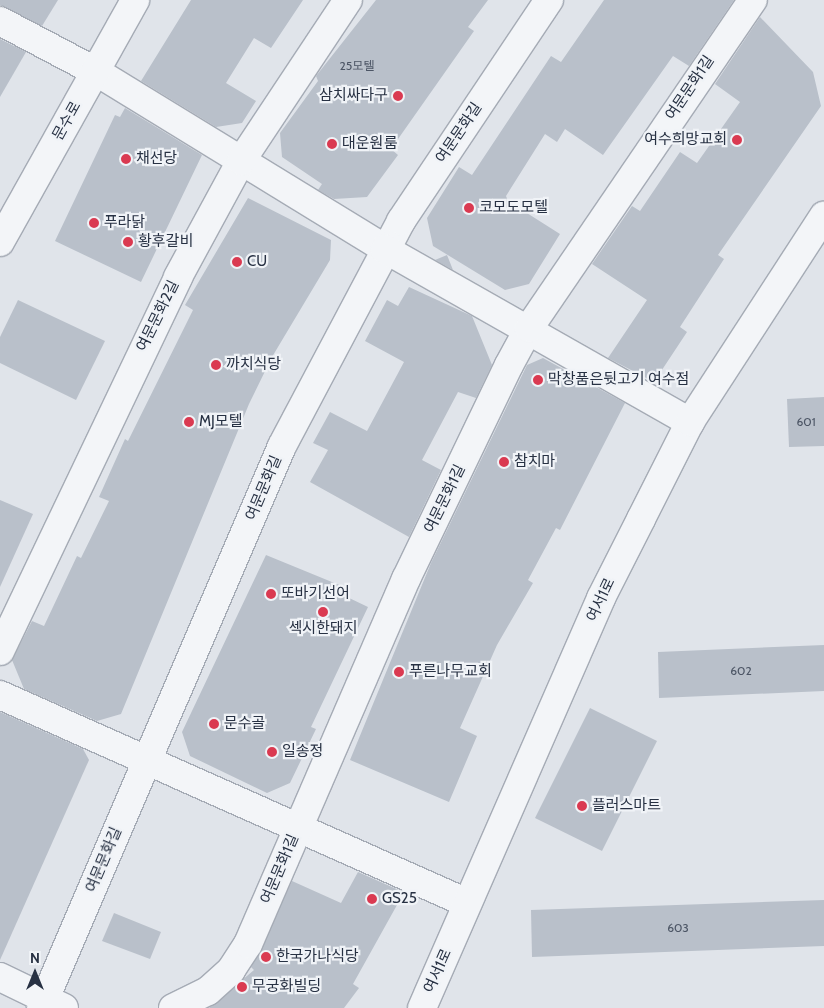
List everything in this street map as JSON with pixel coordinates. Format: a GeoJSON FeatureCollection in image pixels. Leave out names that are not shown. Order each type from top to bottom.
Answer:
{"type":"FeatureCollection","features":[{"type":"Feature","properties":{"kind":"street","name":"문수로"},"geometry":{"type":"LineString","coordinates":[[0,242],[135,0]]}},
{"type":"Feature","properties":{"kind":"street","name":"여문문화2길"},"geometry":{"type":"LineString","coordinates":[[0,650],[121,391],[241,161],[348,0]]}},
{"type":"Feature","properties":{"kind":"street","name":"여문문화길"},"geometry":{"type":"LineString","coordinates":[[49,1006],[147,760],[282,446],[385,248],[550,0]]}},
{"type":"Feature","properties":{"kind":"street","name":"여문문화1길"},"geometry":{"type":"LineString","coordinates":[[178,1007],[208,991],[231,970],[248,944],[406,579],[529,328],[753,0]]}},
{"type":"Feature","properties":{"kind":"street"},"geometry":{"type":"LineString","coordinates":[[0,21],[94,71],[385,248],[529,328],[690,422]]}},
{"type":"Feature","properties":{"kind":"street","name":"여서1로"},"geometry":{"type":"LineString","coordinates":[[422,1008],[601,598],[690,422],[824,216]]}},
{"type":"Feature","properties":{"kind":"street"},"geometry":{"type":"LineString","coordinates":[[0,694],[467,904]]}},
{"type":"Feature","properties":{"kind":"street"},"geometry":{"type":"LineString","coordinates":[[0,977],[49,1006]]}},
{"type":"Feature","properties":{"kind":"building"},"geometry":{"type":"Polygon","coordinates":[[[0,0],[58,0],[42,26],[0,5],[0,0]]]}},
{"type":"Feature","properties":{"kind":"building"},"geometry":{"type":"Polygon","coordinates":[[[191,0],[303,0],[271,48],[254,38],[226,83],[256,101],[242,123],[216,127],[141,81],[191,0]]]}},
{"type":"Feature","properties":{"kind":"building"},"geometry":{"type":"Polygon","coordinates":[[[376,0],[488,0],[468,27],[474,31],[391,149],[398,155],[367,197],[334,199],[318,190],[322,184],[282,157],[280,133],[318,81],[316,76],[376,0]]]}},
{"type":"Feature","properties":{"kind":"building"},"geometry":{"type":"Polygon","coordinates":[[[604,0],[734,0],[689,66],[673,56],[603,155],[565,129],[557,142],[545,134],[506,196],[508,201],[560,234],[529,284],[505,290],[433,246],[427,218],[459,167],[472,175],[551,56],[561,62],[604,0]]]}},
{"type":"Feature","properties":{"kind":"building"},"geometry":{"type":"Polygon","coordinates":[[[760,17],[813,72],[821,106],[718,255],[724,259],[680,327],[687,332],[654,382],[608,358],[647,300],[592,264],[632,206],[640,211],[680,152],[697,163],[740,102],[715,84],[760,17]]]}},
{"type":"Feature","properties":{"kind":"building"},"geometry":{"type":"Polygon","coordinates":[[[0,39],[26,52],[0,97],[0,39]]]}},
{"type":"Feature","properties":{"kind":"building"},"geometry":{"type":"Polygon","coordinates":[[[125,108],[202,155],[141,282],[55,241],[115,115],[120,117],[125,108]]]}},
{"type":"Feature","properties":{"kind":"building"},"geometry":{"type":"Polygon","coordinates":[[[248,198],[331,240],[330,260],[272,357],[249,404],[121,714],[97,721],[24,689],[12,660],[32,621],[44,626],[77,556],[81,558],[109,501],[99,497],[125,439],[128,441],[193,310],[185,305],[248,198]]]}},
{"type":"Feature","properties":{"kind":"building"},"geometry":{"type":"Polygon","coordinates":[[[447,255],[453,270],[435,260],[447,255]]]}},
{"type":"Feature","properties":{"kind":"building"},"geometry":{"type":"Polygon","coordinates":[[[409,287],[472,316],[492,365],[476,398],[458,392],[422,460],[441,470],[409,537],[310,482],[328,450],[313,443],[330,412],[367,431],[404,362],[365,341],[387,300],[398,306],[409,287]]]}},
{"type":"Feature","properties":{"kind":"building"},"geometry":{"type":"Polygon","coordinates":[[[18,300],[105,341],[76,400],[0,363],[0,337],[18,300]]]}},
{"type":"Feature","properties":{"kind":"building"},"geometry":{"type":"Polygon","coordinates":[[[543,358],[625,403],[560,530],[556,528],[528,580],[533,583],[497,645],[460,728],[477,736],[449,802],[350,760],[431,563],[527,365],[543,358]]]}},
{"type":"Feature","properties":{"kind":"building"},"geometry":{"type":"Polygon","coordinates":[[[824,397],[824,446],[789,447],[787,399],[824,397]]]}},
{"type":"Feature","properties":{"kind":"building"},"geometry":{"type":"Polygon","coordinates":[[[0,500],[33,514],[0,587],[0,500]]]}},
{"type":"Feature","properties":{"kind":"building"},"geometry":{"type":"Polygon","coordinates":[[[266,555],[349,589],[345,596],[368,607],[311,727],[316,729],[290,783],[267,793],[190,756],[182,732],[266,555]]]}},
{"type":"Feature","properties":{"kind":"building"},"geometry":{"type":"Polygon","coordinates":[[[824,645],[824,691],[659,698],[658,652],[824,645]]]}},
{"type":"Feature","properties":{"kind":"building"},"geometry":{"type":"Polygon","coordinates":[[[590,708],[657,741],[602,851],[535,818],[590,708]]]}},
{"type":"Feature","properties":{"kind":"building"},"geometry":{"type":"Polygon","coordinates":[[[0,712],[83,749],[89,760],[0,960],[0,712]]]}},
{"type":"Feature","properties":{"kind":"building"},"geometry":{"type":"Polygon","coordinates":[[[358,872],[401,891],[402,896],[353,984],[359,988],[344,1008],[209,1008],[254,970],[251,967],[292,881],[341,903],[358,872]]]}},
{"type":"Feature","properties":{"kind":"building"},"geometry":{"type":"Polygon","coordinates":[[[824,900],[824,946],[532,957],[531,910],[824,900]]]}},
{"type":"Feature","properties":{"kind":"building"},"geometry":{"type":"Polygon","coordinates":[[[114,913],[161,932],[150,959],[102,941],[114,913]]]}},
{"type":"Feature","properties":{"kind":"place","name":"삼치싸다구"},"geometry":{"type":"Point","coordinates":[398,96]}},
{"type":"Feature","properties":{"kind":"place","name":"여수희망교회"},"geometry":{"type":"Point","coordinates":[737,140]}},
{"type":"Feature","properties":{"kind":"place","name":"대운원룸"},"geometry":{"type":"Point","coordinates":[332,144]}},
{"type":"Feature","properties":{"kind":"place","name":"채선당"},"geometry":{"type":"Point","coordinates":[126,159]}},
{"type":"Feature","properties":{"kind":"place","name":"코모도모텔"},"geometry":{"type":"Point","coordinates":[469,208]}},
{"type":"Feature","properties":{"kind":"place","name":"푸라닭"},"geometry":{"type":"Point","coordinates":[94,223]}},
{"type":"Feature","properties":{"kind":"place","name":"황후갈비"},"geometry":{"type":"Point","coordinates":[128,242]}},
{"type":"Feature","properties":{"kind":"place","name":"CU"},"geometry":{"type":"Point","coordinates":[237,262]}},
{"type":"Feature","properties":{"kind":"place","name":"까치식당"},"geometry":{"type":"Point","coordinates":[216,365]}},
{"type":"Feature","properties":{"kind":"place","name":"막창품은뒷고기 여수점"},"geometry":{"type":"Point","coordinates":[538,380]}},
{"type":"Feature","properties":{"kind":"place","name":"MJ모텔"},"geometry":{"type":"Point","coordinates":[189,422]}},
{"type":"Feature","properties":{"kind":"place","name":"참치마"},"geometry":{"type":"Point","coordinates":[504,462]}},
{"type":"Feature","properties":{"kind":"place","name":"또바기선어"},"geometry":{"type":"Point","coordinates":[271,594]}},
{"type":"Feature","properties":{"kind":"place","name":"섹시한돼지"},"geometry":{"type":"Point","coordinates":[323,612]}},
{"type":"Feature","properties":{"kind":"place","name":"푸른나무교회"},"geometry":{"type":"Point","coordinates":[399,672]}},
{"type":"Feature","properties":{"kind":"place","name":"문수골"},"geometry":{"type":"Point","coordinates":[214,724]}},
{"type":"Feature","properties":{"kind":"place","name":"일송정"},"geometry":{"type":"Point","coordinates":[272,752]}},
{"type":"Feature","properties":{"kind":"place","name":"플러스마트"},"geometry":{"type":"Point","coordinates":[582,806]}},
{"type":"Feature","properties":{"kind":"place","name":"GS25"},"geometry":{"type":"Point","coordinates":[372,899]}},
{"type":"Feature","properties":{"kind":"place","name":"한국가나식당"},"geometry":{"type":"Point","coordinates":[266,957]}},
{"type":"Feature","properties":{"kind":"place","name":"무궁화빌딩"},"geometry":{"type":"Point","coordinates":[242,987]}}]}
